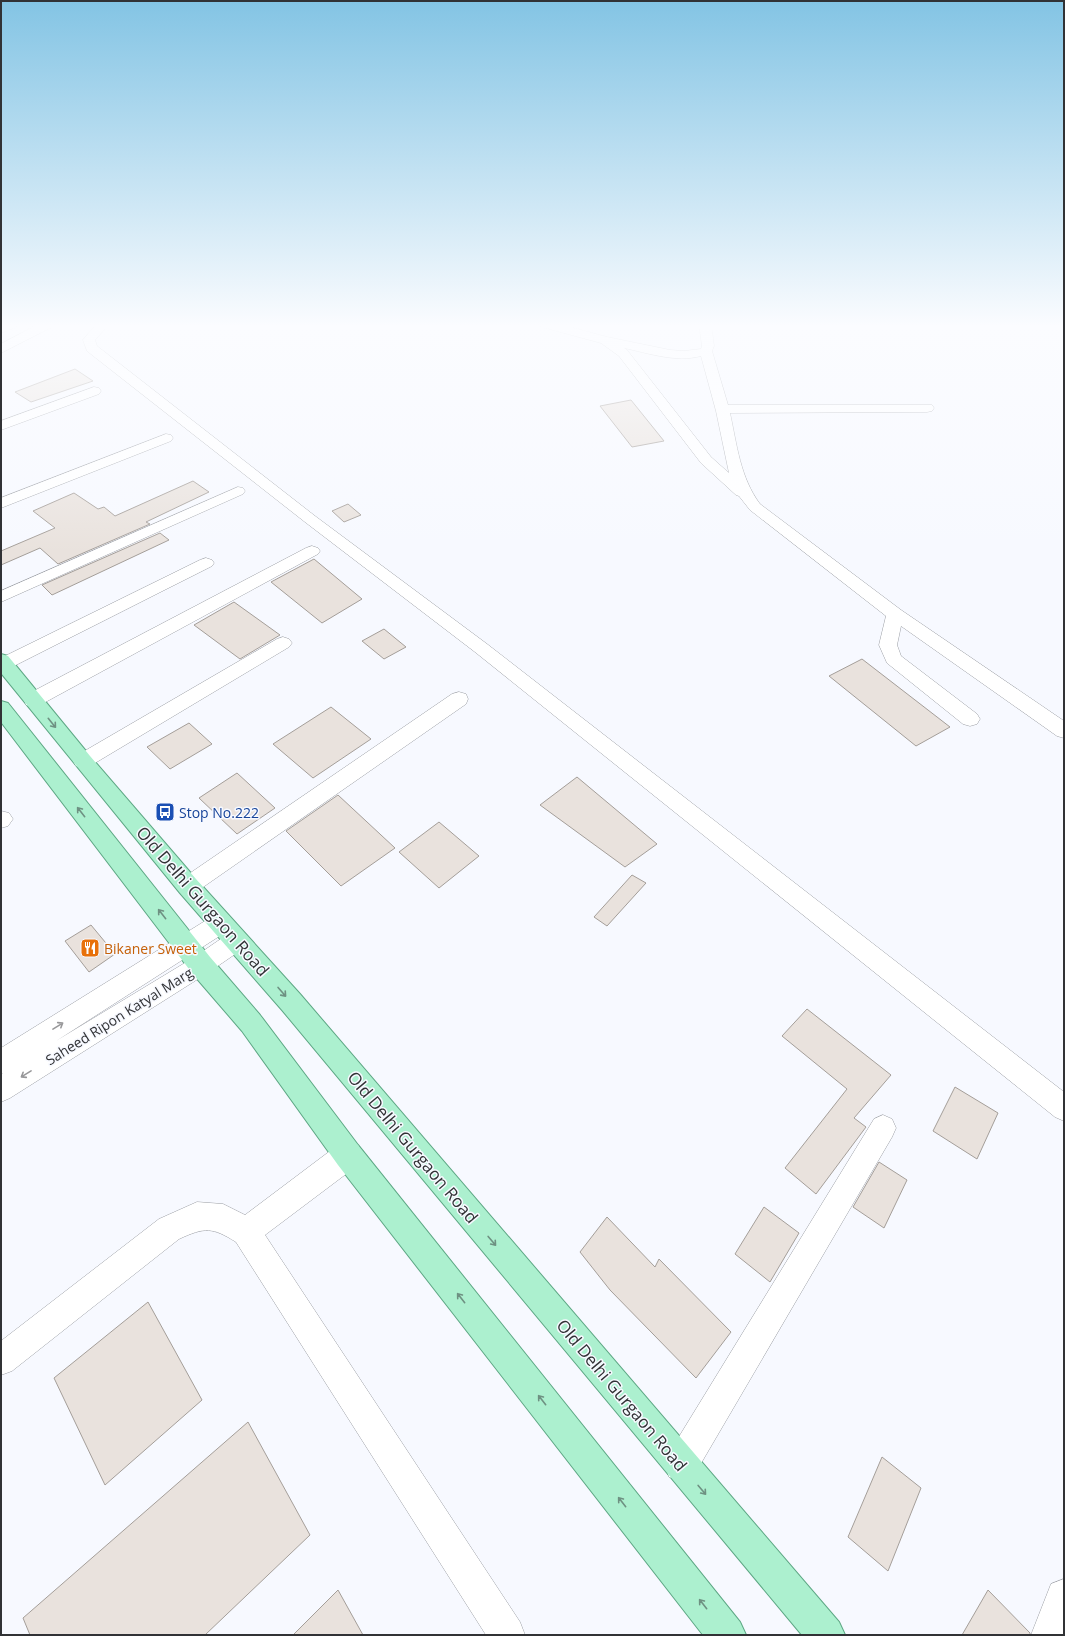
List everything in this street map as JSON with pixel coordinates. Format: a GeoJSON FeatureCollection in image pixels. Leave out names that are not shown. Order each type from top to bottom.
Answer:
{"type":"FeatureCollection","features":[{"type":"Feature","properties":{"kind":"main road","name":"Old Delhi Gurgaon Road"},"geometry":{"type":"LineString","coordinates":[[3,662],[83,761],[188,886],[296,1008],[826,1635]]}},
{"type":"Feature","properties":{"kind":"main road"},"geometry":{"type":"LineString","coordinates":[[1,708],[194,955],[251,1023],[348,1155],[727,1635]]}},
{"type":"Feature","properties":{"kind":"street"},"geometry":{"type":"LineString","coordinates":[[1,426],[69,400]]}},
{"type":"Feature","properties":{"kind":"street"},"geometry":{"type":"LineString","coordinates":[[158,400],[310,520],[487,653],[1064,1108]]}},
{"type":"Feature","properties":{"kind":"street"},"geometry":{"type":"LineString","coordinates":[[659,400],[706,460],[766,516],[896,614],[1064,731]]}},
{"type":"Feature","properties":{"kind":"street"},"geometry":{"type":"LineString","coordinates":[[720,400],[734,469],[747,498]]}},
{"type":"Feature","properties":{"kind":"street"},"geometry":{"type":"LineString","coordinates":[[723,409],[927,408]]}},
{"type":"Feature","properties":{"kind":"street"},"geometry":{"type":"LineString","coordinates":[[1,503],[166,438]]}},
{"type":"Feature","properties":{"kind":"street"},"geometry":{"type":"LineString","coordinates":[[1,597],[238,490]]}},
{"type":"Feature","properties":{"kind":"street"},"geometry":{"type":"LineString","coordinates":[[33,700],[312,551]]}},
{"type":"Feature","properties":{"kind":"street"},"geometry":{"type":"LineString","coordinates":[[3,662],[206,563]]}},
{"type":"Feature","properties":{"kind":"street"},"geometry":{"type":"LineString","coordinates":[[896,614],[888,645],[894,659],[970,719]]}},
{"type":"Feature","properties":{"kind":"street"},"geometry":{"type":"LineString","coordinates":[[83,761],[283,643]]}},
{"type":"Feature","properties":{"kind":"street"},"geometry":{"type":"LineString","coordinates":[[188,886],[459,698]]}},
{"type":"Feature","properties":{"kind":"street","name":"Saheed Ripon Katyal Marg"},"geometry":{"type":"LineString","coordinates":[[1,1089],[229,932]]}},
{"type":"Feature","properties":{"kind":"street","name":"Saheed Ripon Katyal Marg"},"geometry":{"type":"LineString","coordinates":[[1,1062],[194,955]]}},
{"type":"Feature","properties":{"kind":"street"},"geometry":{"type":"LineString","coordinates":[[681,1465],[883,1128]]}},
{"type":"Feature","properties":{"kind":"street"},"geometry":{"type":"LineString","coordinates":[[246,1232],[348,1155]]}},
{"type":"Feature","properties":{"kind":"street"},"geometry":{"type":"LineString","coordinates":[[1,1360],[169,1229],[197,1216],[223,1218],[246,1232],[507,1635]]}},
{"type":"Feature","properties":{"kind":"street"},"geometry":{"type":"LineString","coordinates":[[1049,1635],[1064,1597]]}},
{"type":"Feature","properties":{"kind":"building"},"geometry":{"type":"Polygon","coordinates":[[[631,400],[664,441],[632,447],[600,406],[631,400]]]}},
{"type":"Feature","properties":{"kind":"building"},"geometry":{"type":"Polygon","coordinates":[[[193,481],[209,492],[146,522],[150,524],[58,564],[40,548],[1,565],[1,551],[55,528],[33,511],[74,493],[98,509],[104,507],[115,516],[193,481]]]}},
{"type":"Feature","properties":{"kind":"building"},"geometry":{"type":"Polygon","coordinates":[[[348,504],[361,515],[344,522],[332,511],[348,504]]]}},
{"type":"Feature","properties":{"kind":"building"},"geometry":{"type":"Polygon","coordinates":[[[160,533],[169,540],[52,595],[42,585],[160,533]]]}},
{"type":"Feature","properties":{"kind":"building"},"geometry":{"type":"Polygon","coordinates":[[[314,559],[362,599],[322,623],[271,582],[314,559]]]}},
{"type":"Feature","properties":{"kind":"building"},"geometry":{"type":"Polygon","coordinates":[[[234,602],[280,635],[240,659],[194,625],[234,602]]]}},
{"type":"Feature","properties":{"kind":"building"},"geometry":{"type":"Polygon","coordinates":[[[384,629],[406,647],[384,659],[362,641],[384,629]]]}},
{"type":"Feature","properties":{"kind":"building"},"geometry":{"type":"Polygon","coordinates":[[[862,659],[950,727],[916,746],[829,676],[862,659]]]}},
{"type":"Feature","properties":{"kind":"building"},"geometry":{"type":"Polygon","coordinates":[[[331,707],[371,739],[313,778],[273,744],[331,707]]]}},
{"type":"Feature","properties":{"kind":"building"},"geometry":{"type":"Polygon","coordinates":[[[189,723],[212,744],[170,769],[147,747],[189,723]]]}},
{"type":"Feature","properties":{"kind":"building"},"geometry":{"type":"Polygon","coordinates":[[[237,773],[275,808],[237,834],[199,798],[237,773]]]}},
{"type":"Feature","properties":{"kind":"building"},"geometry":{"type":"Polygon","coordinates":[[[577,777],[657,844],[625,867],[540,805],[577,777]]]}},
{"type":"Feature","properties":{"kind":"building"},"geometry":{"type":"Polygon","coordinates":[[[338,795],[395,848],[341,886],[286,831],[338,795]]]}},
{"type":"Feature","properties":{"kind":"building"},"geometry":{"type":"Polygon","coordinates":[[[439,822],[479,856],[439,888],[399,852],[439,822]]]}},
{"type":"Feature","properties":{"kind":"building"},"geometry":{"type":"Polygon","coordinates":[[[632,875],[646,883],[607,926],[594,917],[632,875]]]}},
{"type":"Feature","properties":{"kind":"building","name":"Bikaner Sweet"},"geometry":{"type":"Polygon","coordinates":[[[91,925],[115,954],[89,972],[65,941],[91,925]]]}},
{"type":"Feature","properties":{"kind":"building"},"geometry":{"type":"Polygon","coordinates":[[[807,1009],[891,1075],[854,1118],[866,1127],[816,1194],[785,1168],[847,1089],[782,1036],[807,1009]]]}},
{"type":"Feature","properties":{"kind":"building"},"geometry":{"type":"Polygon","coordinates":[[[955,1087],[998,1113],[977,1159],[933,1131],[955,1087]]]}},
{"type":"Feature","properties":{"kind":"building"},"geometry":{"type":"Polygon","coordinates":[[[879,1162],[907,1180],[884,1228],[853,1207],[879,1162]]]}},
{"type":"Feature","properties":{"kind":"building"},"geometry":{"type":"Polygon","coordinates":[[[764,1207],[799,1233],[770,1282],[735,1254],[764,1207]]]}},
{"type":"Feature","properties":{"kind":"building"},"geometry":{"type":"Polygon","coordinates":[[[607,1217],[655,1267],[659,1259],[731,1332],[696,1378],[610,1290],[580,1252],[607,1217]]]}},
{"type":"Feature","properties":{"kind":"building"},"geometry":{"type":"Polygon","coordinates":[[[148,1302],[202,1400],[105,1485],[54,1378],[148,1302]]]}},
{"type":"Feature","properties":{"kind":"building"},"geometry":{"type":"Polygon","coordinates":[[[248,1422],[310,1535],[205,1635],[30,1635],[23,1618],[248,1422]]]}},
{"type":"Feature","properties":{"kind":"building"},"geometry":{"type":"Polygon","coordinates":[[[882,1457],[921,1488],[888,1571],[848,1537],[882,1457]]]}},
{"type":"Feature","properties":{"kind":"building"},"geometry":{"type":"Polygon","coordinates":[[[338,1590],[363,1635],[293,1635],[338,1590]]]}},
{"type":"Feature","properties":{"kind":"building"},"geometry":{"type":"Polygon","coordinates":[[[988,1590],[1030,1633],[1030,1635],[962,1635],[988,1590]]]}},
{"type":"Feature","properties":{"kind":"place","name":"Stop No.222"},"geometry":{"type":"Point","coordinates":[165,812]}},
{"type":"Feature","properties":{"kind":"place","name":"Bikaner Sweet"},"geometry":{"type":"Point","coordinates":[90,948]}}]}
